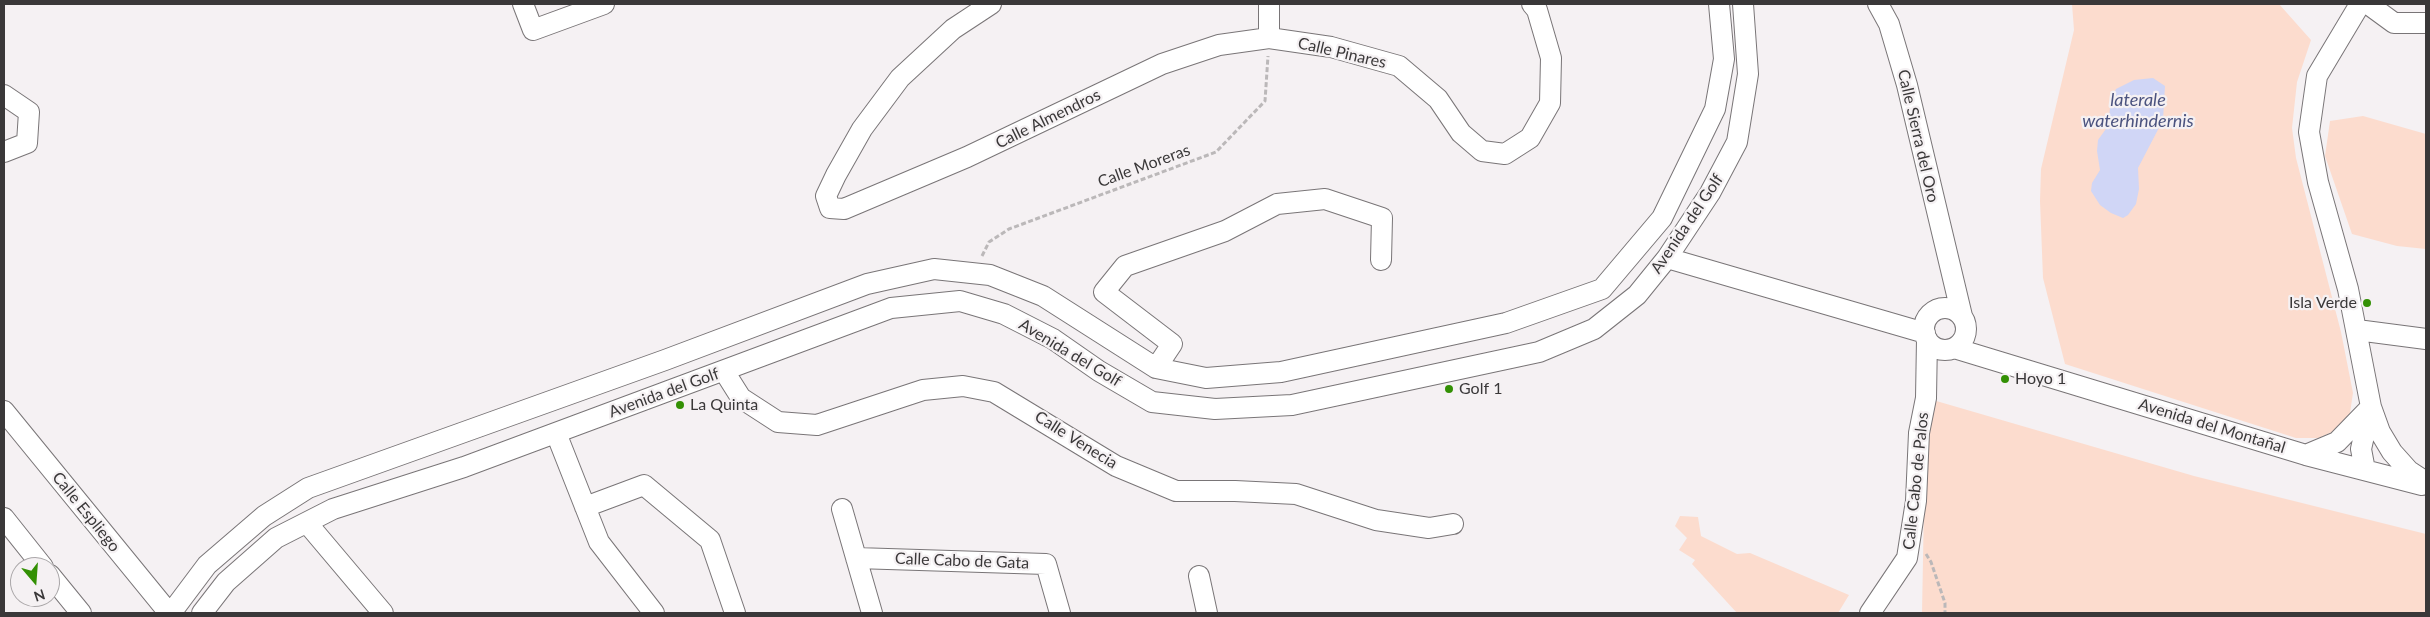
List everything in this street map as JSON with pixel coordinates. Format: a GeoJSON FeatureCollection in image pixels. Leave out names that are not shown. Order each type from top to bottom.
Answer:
{"type":"FeatureCollection","features":[{"type":"Feature","properties":{"kind":"street"},"geometry":{"type":"LineString","coordinates":[[523,4],[533,30],[604,4]]}},
{"type":"Feature","properties":{"kind":"street","name":"Calle Almendros"},"geometry":{"type":"LineString","coordinates":[[991,4],[953,29],[900,78],[862,129],[836,175],[826,196],[830,208],[844,209],[958,161],[1162,64],[1219,45],[1269,38]]}},
{"type":"Feature","properties":{"kind":"street"},"geometry":{"type":"LineString","coordinates":[[1269,4],[1269,38]]}},
{"type":"Feature","properties":{"kind":"street","name":"Calle Pinares"},"geometry":{"type":"LineString","coordinates":[[1269,38],[1331,47],[1399,66],[1438,99],[1461,133],[1482,151],[1505,154],[1530,138],[1550,103],[1551,58],[1537,10],[1532,4]]}},
{"type":"Feature","properties":{"kind":"street","name":"Avenida del Golf"},"geometry":{"type":"LineString","coordinates":[[170,613],[207,565],[264,516],[308,488],[665,360],[867,284],[934,269],[990,275],[1043,296],[1156,368],[1206,378],[1281,372],[1506,323],[1602,290],[1662,218],[1715,109],[1724,60],[1719,4]]}},
{"type":"Feature","properties":{"kind":"street","name":"Avenida del Golf"},"geometry":{"type":"LineString","coordinates":[[202,613],[226,582],[276,538],[333,509],[464,467],[891,308],[960,301],[1004,314],[1053,339],[1099,372],[1152,402],[1215,409],[1292,405],[1538,352],[1594,329],[1636,295],[1668,258],[1710,193],[1737,142],[1748,74],[1743,4]]}},
{"type":"Feature","properties":{"kind":"street","name":"Calle Sierra del Oro"},"geometry":{"type":"LineString","coordinates":[[1878,4],[1889,24],[1907,85],[1950,271],[1964,323]]}},
{"type":"Feature","properties":{"kind":"street"},"geometry":{"type":"LineString","coordinates":[[2360,4],[2317,76],[2309,132],[2318,182],[2348,289],[2371,407],[2380,432],[2392,452],[2409,471],[2426,482]]}},
{"type":"Feature","properties":{"kind":"street"},"geometry":{"type":"LineString","coordinates":[[2368,4],[2394,23],[2426,23]]}},
{"type":"Feature","properties":{"kind":"street"},"geometry":{"type":"LineString","coordinates":[[4,95],[29,112],[27,143],[4,152]]}},
{"type":"Feature","properties":{"kind":"street"},"geometry":{"type":"LineString","coordinates":[[1156,368],[1172,344],[1104,292],[1125,266],[1225,232],[1277,204],[1325,199],[1382,218],[1381,260]]}},
{"type":"Feature","properties":{"kind":"street"},"geometry":{"type":"LineString","coordinates":[[1668,258],[1926,336],[1936,347],[1950,349],[1963,341],[1964,323],[1951,309],[1937,310]]}},
{"type":"Feature","properties":{"kind":"street"},"geometry":{"type":"LineString","coordinates":[[1926,336],[1927,319],[1937,310],[1950,271]]}},
{"type":"Feature","properties":{"kind":"street","name":"Avenida del Montañal"},"geometry":{"type":"LineString","coordinates":[[1964,323],[1998,360]]}},
{"type":"Feature","properties":{"kind":"street"},"geometry":{"type":"LineString","coordinates":[[2357,330],[2426,339]]}},
{"type":"Feature","properties":{"kind":"street","name":"Calle Cabo de Palos"},"geometry":{"type":"LineString","coordinates":[[1870,613],[1907,558],[1916,501],[1919,433],[1926,398],[1926,336]]}},
{"type":"Feature","properties":{"kind":"street","name":"Calle Cabo de Palos"},"geometry":{"type":"LineString","coordinates":[[1926,398],[1950,349]]}},
{"type":"Feature","properties":{"kind":"street","name":"Avenida del Montañal"},"geometry":{"type":"LineString","coordinates":[[1950,349],[1998,360],[2306,455],[2359,465],[2426,486]]}},
{"type":"Feature","properties":{"kind":"street","name":"Calle Venecia"},"geometry":{"type":"LineString","coordinates":[[724,370],[741,398],[778,422],[817,425],[923,390],[964,386],[994,392],[1116,466],[1176,491],[1296,494],[1376,520],[1429,528],[1453,524]]}},
{"type":"Feature","properties":{"kind":"street"},"geometry":{"type":"LineString","coordinates":[[2306,455],[2337,442],[2371,407]]}},
{"type":"Feature","properties":{"kind":"street"},"geometry":{"type":"LineString","coordinates":[[2359,465],[2371,407]]}},
{"type":"Feature","properties":{"kind":"street","name":"Calle Espliego"},"geometry":{"type":"LineString","coordinates":[[4,411],[170,613]]}},
{"type":"Feature","properties":{"kind":"street"},"geometry":{"type":"LineString","coordinates":[[2359,465],[2372,453],[2380,432]]}},
{"type":"Feature","properties":{"kind":"street"},"geometry":{"type":"LineString","coordinates":[[556,433],[599,542],[654,613]]}},
{"type":"Feature","properties":{"kind":"street"},"geometry":{"type":"LineString","coordinates":[[585,506],[644,485],[710,540],[735,613]]}},
{"type":"Feature","properties":{"kind":"street"},"geometry":{"type":"LineString","coordinates":[[842,509],[872,613]]}},
{"type":"Feature","properties":{"kind":"street"},"geometry":{"type":"LineString","coordinates":[[4,518],[35,557]]}},
{"type":"Feature","properties":{"kind":"street"},"geometry":{"type":"LineString","coordinates":[[307,522],[383,613]]}},
{"type":"Feature","properties":{"kind":"street","name":"Calle Cabo de Gata"},"geometry":{"type":"LineString","coordinates":[[856,558],[1046,564],[1060,613]]}},
{"type":"Feature","properties":{"kind":"street"},"geometry":{"type":"LineString","coordinates":[[1199,576],[1207,613]]}},
{"type":"Feature","properties":{"kind":"street"},"geometry":{"type":"LineString","coordinates":[[60,588],[80,613]]}},
{"type":"Feature","properties":{"kind":"path","name":"Calle Moreras"},"geometry":{"type":"LineString","coordinates":[[974,272],[989,242],[1009,229],[1216,152],[1265,101],[1269,38]]}},
{"type":"Feature","properties":{"kind":"path"},"geometry":{"type":"LineString","coordinates":[[1910,534],[1932,562],[1945,602],[1945,613]]}},
{"type":"Feature","properties":{"kind":"shaded area"},"geometry":{"type":"Polygon","coordinates":[[[2072,4],[2279,4],[2311,40],[2297,82],[2292,128],[2296,158],[2341,332],[2353,393],[2350,413],[2345,422],[2330,433],[2318,438],[2296,438],[2065,364],[2043,278],[2040,201],[2041,169],[2074,30],[2072,4]]]}},
{"type":"Feature","properties":{"kind":"shaded area"},"geometry":{"type":"Polygon","coordinates":[[[2363,116],[2426,134],[2426,249],[2397,246],[2352,234],[2325,156],[2330,121],[2363,116]]]}},
{"type":"Feature","properties":{"kind":"shaded area"},"geometry":{"type":"Polygon","coordinates":[[[1926,398],[2194,476],[2426,534],[2426,613],[1922,613],[1926,398]]]}},
{"type":"Feature","properties":{"kind":"shaded area"},"geometry":{"type":"Polygon","coordinates":[[[1680,516],[1698,517],[1701,536],[1737,554],[1750,553],[1849,595],[1838,613],[1737,613],[1692,564],[1695,560],[1679,550],[1687,538],[1675,526],[1680,516]]]}},
{"type":"Feature","properties":{"kind":"water","name":"laterale waterhindernis"},"geometry":{"type":"Polygon","coordinates":[[[2153,78],[2165,86],[2163,120],[2138,168],[2139,189],[2136,204],[2128,215],[2123,218],[2111,213],[2100,205],[2091,191],[2092,183],[2100,170],[2097,151],[2098,140],[2108,126],[2111,99],[2116,89],[2134,80],[2153,78]]]}},
{"type":"Feature","properties":{"kind":"place","name":"Isla Verde"},"geometry":{"type":"Point","coordinates":[2367,303]}},
{"type":"Feature","properties":{"kind":"place","name":"Hoyo 1"},"geometry":{"type":"Point","coordinates":[2005,379]}},
{"type":"Feature","properties":{"kind":"place","name":"Golf 1"},"geometry":{"type":"Point","coordinates":[1449,389]}},
{"type":"Feature","properties":{"kind":"place","name":"La Quinta"},"geometry":{"type":"Point","coordinates":[680,405]}}]}
